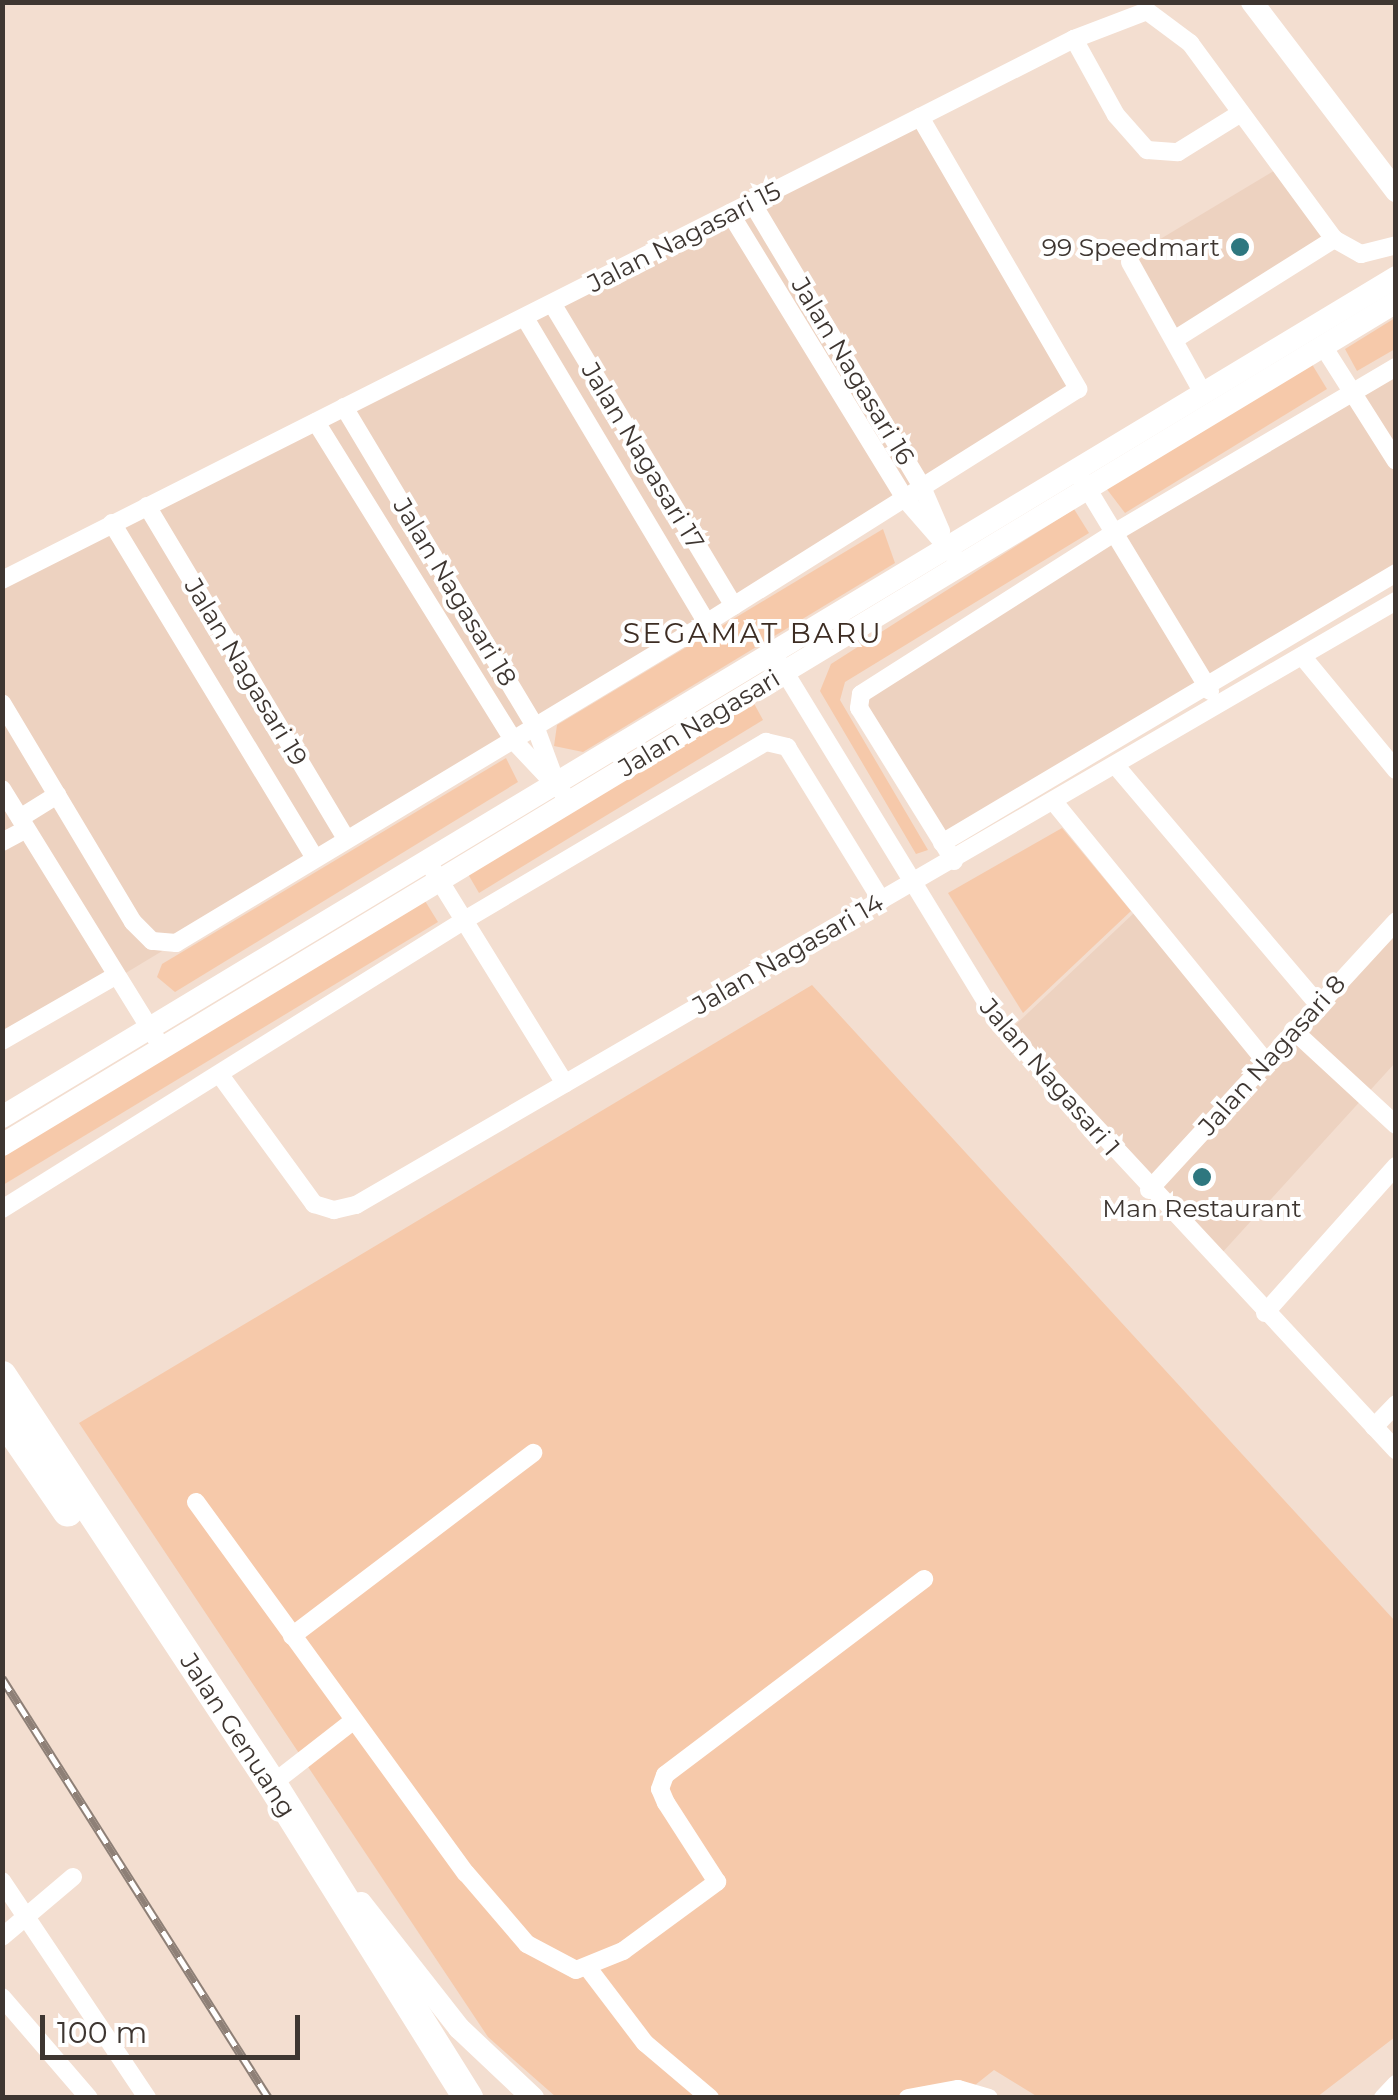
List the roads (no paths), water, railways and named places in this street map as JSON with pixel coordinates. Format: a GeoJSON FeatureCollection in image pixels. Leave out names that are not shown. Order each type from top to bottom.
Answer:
{"type":"FeatureCollection","features":[{"type":"Feature","properties":{"kind":"highway","name":"Jalan Genuang"},"geometry":{"type":"LineString","coordinates":[[2,1376],[272,1784],[468,2098]]}},
{"type":"Feature","properties":{"kind":"highway","name":"Jalan Genuang"},"geometry":{"type":"LineString","coordinates":[[2,1416],[267,1806],[448,2098]]}},
{"type":"Feature","properties":{"kind":"highway"},"geometry":{"type":"LineString","coordinates":[[2,1430],[49,1484]]}},
{"type":"Feature","properties":{"kind":"street"},"geometry":{"type":"LineString","coordinates":[[1252,2],[1396,191]]}},
{"type":"Feature","properties":{"kind":"street","name":"Jalan Nagasari 15"},"geometry":{"type":"LineString","coordinates":[[2,580],[1074,39],[1135,13],[1160,16],[1190,43],[1334,239]]}},
{"type":"Feature","properties":{"kind":"street"},"geometry":{"type":"LineString","coordinates":[[1074,39],[1116,115],[1147,150],[1178,152],[1242,113]]}},
{"type":"Feature","properties":{"kind":"street"},"geometry":{"type":"LineString","coordinates":[[2,702],[133,922],[152,941],[176,943],[707,623],[1078,389],[920,117]]}},
{"type":"Feature","properties":{"kind":"street","name":"Jalan Nagasari 16"},"geometry":{"type":"LineString","coordinates":[[752,201],[922,488],[952,554]]}},
{"type":"Feature","properties":{"kind":"street"},"geometry":{"type":"LineString","coordinates":[[730,213],[905,498],[952,554]]}},
{"type":"Feature","properties":{"kind":"street"},"geometry":{"type":"LineString","coordinates":[[1177,338],[1334,239],[1361,254],[1396,245]]}},
{"type":"Feature","properties":{"kind":"street"},"geometry":{"type":"LineString","coordinates":[[1130,262],[1177,338],[1203,393]]}},
{"type":"Feature","properties":{"kind":"street","name":"Jalan Nagasari"},"geometry":{"type":"LineString","coordinates":[[1081,478],[1203,393],[1396,277]]}},
{"type":"Feature","properties":{"kind":"street","name":"Jalan Nagasari"},"geometry":{"type":"LineString","coordinates":[[2,1145],[155,1037],[432,867],[1081,478],[1396,302]]}},
{"type":"Feature","properties":{"kind":"street","name":"Jalan Nagasari 17"},"geometry":{"type":"LineString","coordinates":[[553,304],[734,606]]}},
{"type":"Feature","properties":{"kind":"street"},"geometry":{"type":"LineString","coordinates":[[525,318],[707,623]]}},
{"type":"Feature","properties":{"kind":"street"},"geometry":{"type":"LineString","coordinates":[[1323,346],[1396,462]]}},
{"type":"Feature","properties":{"kind":"street"},"geometry":{"type":"LineString","coordinates":[[954,861],[860,708],[862,694],[1114,534],[1396,368]]}},
{"type":"Feature","properties":{"kind":"street","name":"Jalan Nagasari 18"},"geometry":{"type":"LineString","coordinates":[[344,407],[535,726],[562,792]]}},
{"type":"Feature","properties":{"kind":"street"},"geometry":{"type":"LineString","coordinates":[[316,422],[512,740],[562,792]]}},
{"type":"Feature","properties":{"kind":"street"},"geometry":{"type":"LineString","coordinates":[[1081,478],[1219,705]]}},
{"type":"Feature","properties":{"kind":"street","name":"Jalan Nagasari 19"},"geometry":{"type":"LineString","coordinates":[[147,506],[346,838]]}},
{"type":"Feature","properties":{"kind":"street"},"geometry":{"type":"LineString","coordinates":[[112,523],[314,857]]}},
{"type":"Feature","properties":{"kind":"street"},"geometry":{"type":"LineString","coordinates":[[942,843],[1396,572]]}},
{"type":"Feature","properties":{"kind":"street","name":"Jalan Nagasari 14"},"geometry":{"type":"LineString","coordinates":[[220,1075],[314,1204],[334,1210],[356,1205],[1396,601]]}},
{"type":"Feature","properties":{"kind":"street"},"geometry":{"type":"LineString","coordinates":[[1302,656],[1396,770]]}},
{"type":"Feature","properties":{"kind":"street","name":"Jalan Nagasari 1"},"geometry":{"type":"LineString","coordinates":[[778,661],[909,884],[1000,1024],[1149,1190],[1396,1450]]}},
{"type":"Feature","properties":{"kind":"street","name":"Jalan Nagasari"},"geometry":{"type":"LineString","coordinates":[[2,1210],[463,921],[758,745],[777,740],[788,747],[881,900]]}},
{"type":"Feature","properties":{"kind":"street"},"geometry":{"type":"LineString","coordinates":[[1116,766],[1318,1004]]}},
{"type":"Feature","properties":{"kind":"street"},"geometry":{"type":"LineString","coordinates":[[2,789],[155,1037]]}},
{"type":"Feature","properties":{"kind":"street"},"geometry":{"type":"LineString","coordinates":[[2,842],[58,794]]}},
{"type":"Feature","properties":{"kind":"street"},"geometry":{"type":"LineString","coordinates":[[1054,802],[1265,1061]]}},
{"type":"Feature","properties":{"kind":"street"},"geometry":{"type":"LineString","coordinates":[[432,867],[565,1084]]}},
{"type":"Feature","properties":{"kind":"street","name":"Jalan Nagasari 8"},"geometry":{"type":"LineString","coordinates":[[1149,1190],[1396,921]]}},
{"type":"Feature","properties":{"kind":"street"},"geometry":{"type":"LineString","coordinates":[[2,1040],[115,976]]}},
{"type":"Feature","properties":{"kind":"street"},"geometry":{"type":"LineString","coordinates":[[1293,1030],[1396,1125]]}},
{"type":"Feature","properties":{"kind":"street","name":"Jalan Nagasari"},"geometry":{"type":"LineString","coordinates":[[2,1117],[155,1037]]}},
{"type":"Feature","properties":{"kind":"street"},"geometry":{"type":"LineString","coordinates":[[1266,1313],[1396,1166]]}},
{"type":"Feature","properties":{"kind":"street"},"geometry":{"type":"LineString","coordinates":[[1374,1428],[1396,1404]]}},
{"type":"Feature","properties":{"kind":"street"},"geometry":{"type":"LineString","coordinates":[[292,1636],[533,1453]]}},
{"type":"Feature","properties":{"kind":"street"},"geometry":{"type":"LineString","coordinates":[[196,1502],[353,1722],[516,1934],[553,1963],[588,1968],[623,1951],[717,1882],[666,1803],[660,1789],[666,1775],[924,1578]]}},
{"type":"Feature","properties":{"kind":"street"},"geometry":{"type":"LineString","coordinates":[[353,1722],[272,1784],[459,2028],[533,2098]]}},
{"type":"Feature","properties":{"kind":"street"},"geometry":{"type":"LineString","coordinates":[[2,1937],[73,1878]]}},
{"type":"Feature","properties":{"kind":"street"},"geometry":{"type":"LineString","coordinates":[[2,1881],[148,2098]]}},
{"type":"Feature","properties":{"kind":"street"},"geometry":{"type":"LineString","coordinates":[[588,1968],[646,2043],[710,2098]]}},
{"type":"Feature","properties":{"kind":"street"},"geometry":{"type":"LineString","coordinates":[[2,1997],[89,2098]]}},
{"type":"Feature","properties":{"kind":"street"},"geometry":{"type":"LineString","coordinates":[[1382,2098],[1396,2084]]}},
{"type":"Feature","properties":{"kind":"street"},"geometry":{"type":"LineString","coordinates":[[908,2098],[958,2089],[989,2098]]}},
{"type":"Feature","properties":{"kind":"railway"},"geometry":{"type":"LineString","coordinates":[[2,1678],[269,2098]]}},
{"type":"Feature","properties":{"kind":"place","name":"99 Speedmart"},"geometry":{"type":"Point","coordinates":[1240,247]}},
{"type":"Feature","properties":{"kind":"place","name":"Man Restaurant"},"geometry":{"type":"Point","coordinates":[1202,1177]}},
{"type":"Feature","properties":{"kind":"district","name":"SEGAMAT BARU"},"geometry":{"type":"Point","coordinates":[753,633]}}]}
